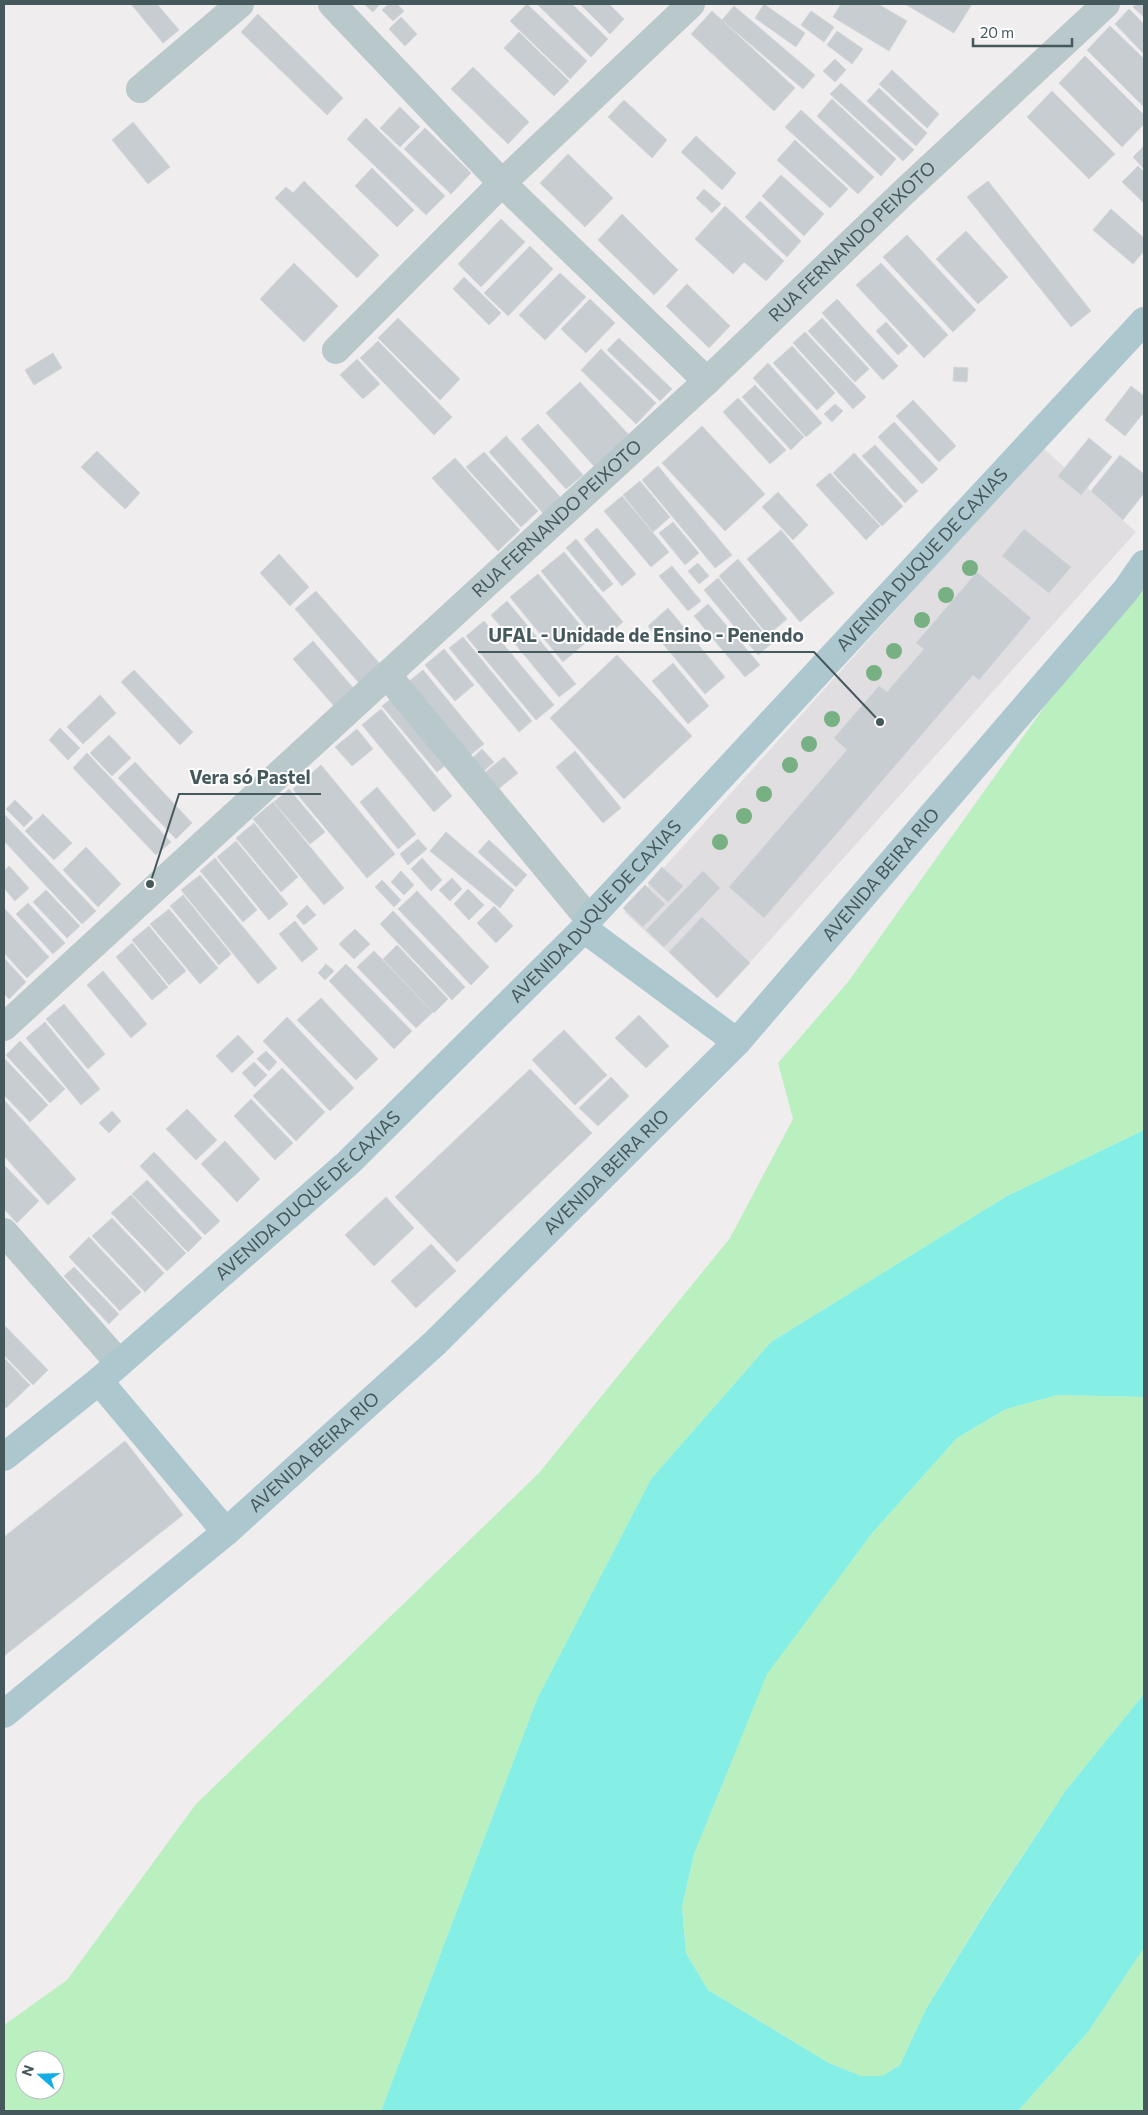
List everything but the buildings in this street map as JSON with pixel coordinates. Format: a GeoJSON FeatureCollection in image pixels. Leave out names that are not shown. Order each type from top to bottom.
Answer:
{"type":"FeatureCollection","features":[{"type":"Feature","properties":{"kind":"main road","name":"AVENIDA DUQUE DE CAXIAS"},"geometry":{"type":"LineString","coordinates":[[4,1457],[99,1381],[348,1163],[586,924],[1144,321]]}},
{"type":"Feature","properties":{"kind":"main road","name":"AVENIDA BEIRA RIO"},"geometry":{"type":"LineString","coordinates":[[4,1714],[226,1532],[435,1343],[737,1042],[1126,590],[1144,564]]}},
{"type":"Feature","properties":{"kind":"main road"},"geometry":{"type":"LineString","coordinates":[[586,924],[737,1042]]}},
{"type":"Feature","properties":{"kind":"main road"},"geometry":{"type":"LineString","coordinates":[[99,1381],[226,1532]]}},
{"type":"Feature","properties":{"kind":"street"},"geometry":{"type":"LineString","coordinates":[[140,89],[240,4]]}},
{"type":"Feature","properties":{"kind":"street"},"geometry":{"type":"LineString","coordinates":[[332,4],[502,183],[706,381]]}},
{"type":"Feature","properties":{"kind":"street"},"geometry":{"type":"LineString","coordinates":[[336,350],[502,183],[690,4]]}},
{"type":"Feature","properties":{"kind":"street","name":"RUA FERNANDO PEIXOTO"},"geometry":{"type":"LineString","coordinates":[[4,1027],[388,676],[706,381],[906,190],[1106,4]]}},
{"type":"Feature","properties":{"kind":"street"},"geometry":{"type":"LineString","coordinates":[[388,676],[586,924]]}},
{"type":"Feature","properties":{"kind":"street"},"geometry":{"type":"LineString","coordinates":[[4,1232],[118,1363]]}},
{"type":"Feature","properties":{"kind":"shaded area"},"geometry":{"type":"Polygon","coordinates":[[[1042,447],[1136,532],[718,998],[624,912],[1042,447]]]}},
{"type":"Feature","properties":{"kind":"green space"},"geometry":{"type":"Polygon","coordinates":[[[1144,567],[1144,1130],[1007,1196],[771,1342],[651,1479],[537,1699],[381,2111],[4,2111],[4,2025],[67,1980],[196,1804],[539,1473],[730,1238],[793,1119],[778,1063],[848,982],[1144,567]]]}},
{"type":"Feature","properties":{"kind":"green space"},"geometry":{"type":"Polygon","coordinates":[[[1058,1395],[1144,1397],[1144,1694],[1066,1790],[983,1915],[926,2009],[900,2065],[882,2076],[861,2076],[829,2063],[708,1990],[686,1953],[682,1907],[694,1854],[766,1674],[873,1532],[957,1438],[1006,1409],[1058,1395]]]}},
{"type":"Feature","properties":{"kind":"green space"},"geometry":{"type":"Polygon","coordinates":[[[1144,1948],[1144,2111],[1018,2111],[1088,2032],[1144,1948]]]}},
{"type":"Feature","properties":{"kind":"water"},"geometry":{"type":"Polygon","coordinates":[[[1144,1130],[1144,1397],[1058,1395],[1006,1409],[957,1438],[873,1532],[767,1674],[694,1854],[682,1907],[686,1953],[708,1990],[829,2063],[861,2076],[882,2076],[900,2065],[926,2009],[983,1916],[1066,1790],[1144,1694],[1144,1948],[1088,2032],[1018,2111],[381,2111],[537,1699],[651,1479],[771,1342],[1007,1196],[1144,1130]]]}},
{"type":"Feature","properties":{"kind":"place","name":"UFAL - Unidade de Ensino - Penendo"},"geometry":{"type":"Point","coordinates":[880,722]}},
{"type":"Feature","properties":{"kind":"place","name":"Vera só Pastel"},"geometry":{"type":"Point","coordinates":[150,884]}}]}
